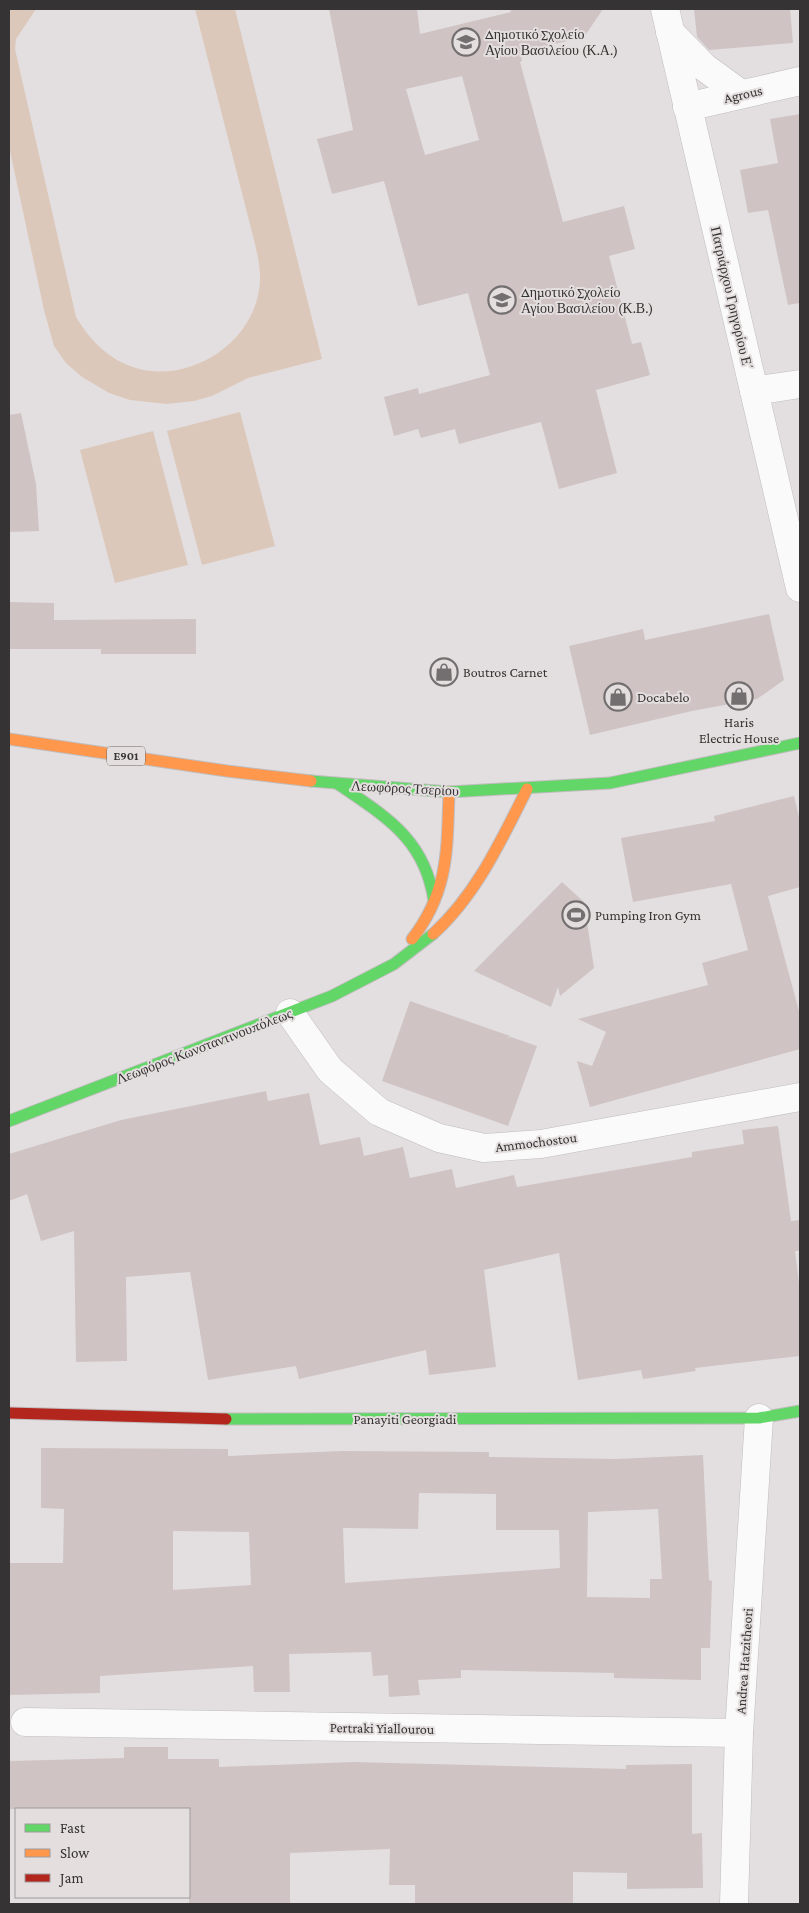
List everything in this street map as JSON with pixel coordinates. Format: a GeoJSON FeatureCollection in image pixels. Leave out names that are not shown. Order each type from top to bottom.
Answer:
{"type":"FeatureCollection","features":[{"type":"Feature","properties":{"kind":"street"},"geometry":{"type":"LineString","coordinates":[[668,21],[704,67],[741,94]]}},
{"type":"Feature","properties":{"kind":"street","name":"Πατριάρχου Γρηγορίου Ε΄"},"geometry":{"type":"LineString","coordinates":[[668,21],[800,588]]}},
{"type":"Feature","properties":{"kind":"street","name":"Agrous"},"geometry":{"type":"LineString","coordinates":[[687,107],[800,81]]}},
{"type":"Feature","properties":{"kind":"street"},"geometry":{"type":"LineString","coordinates":[[754,391],[800,384]]}},
{"type":"Feature","properties":{"kind":"street","name":"Λεωφόρος Τσερίου"},"geometry":{"type":"LineString","coordinates":[[9,739],[227,771],[338,784],[449,792],[610,783],[800,743]]}},
{"type":"Feature","properties":{"kind":"street"},"geometry":{"type":"LineString","coordinates":[[338,784],[399,826],[412,842],[430,875],[434,904]]}},
{"type":"Feature","properties":{"kind":"street","name":"Λεωφόρος Κωνσταντινουπόλεως"},"geometry":{"type":"LineString","coordinates":[[9,1121],[290,1013],[396,963],[444,924],[470,892],[492,858],[527,789]]}},
{"type":"Feature","properties":{"kind":"street","name":"Λεωφόρος Κωνσταντινουπόλεως"},"geometry":{"type":"LineString","coordinates":[[396,963],[430,914],[434,904],[445,863],[449,792]]}},
{"type":"Feature","properties":{"kind":"street","name":"Ammochostou"},"geometry":{"type":"LineString","coordinates":[[290,1013],[330,1070],[379,1112],[439,1138],[484,1148],[541,1144],[800,1097]]}},
{"type":"Feature","properties":{"kind":"street","name":"Panayiti Georgiadi"},"geometry":{"type":"LineString","coordinates":[[9,1413],[268,1420],[759,1418],[800,1411]]}},
{"type":"Feature","properties":{"kind":"street","name":"Andrea Hatzitheori"},"geometry":{"type":"LineString","coordinates":[[734,1904],[739,1733],[759,1418]]}},
{"type":"Feature","properties":{"kind":"street","name":"Pertraki Yiallourou"},"geometry":{"type":"LineString","coordinates":[[25,1722],[739,1733]]}},
{"type":"Feature","properties":{"kind":"shaded area"},"geometry":{"type":"Polygon","coordinates":[[[9,9],[36,9],[16,39],[15,49],[76,317],[97,344],[117,360],[146,370],[168,371],[189,367],[209,358],[227,346],[242,330],[253,311],[259,290],[260,271],[258,259],[195,9],[235,9],[322,359],[248,378],[212,396],[194,401],[167,404],[130,400],[109,393],[82,377],[66,363],[54,346],[44,310],[9,146],[9,9]]]}},
{"type":"Feature","properties":{"kind":"shaded area"},"geometry":{"type":"Polygon","coordinates":[[[240,412],[275,546],[202,565],[167,431],[240,412]]]}},
{"type":"Feature","properties":{"kind":"shaded area"},"geometry":{"type":"Polygon","coordinates":[[[153,431],[188,565],[115,583],[80,450],[153,431]]]}},
{"type":"Feature","properties":{"kind":"building","name":"Δημοτικό Σχολείο Αγίου Βασιλείου (Κ.Β.)"},"geometry":{"type":"Polygon","coordinates":[[[329,9],[417,9],[420,34],[511,12],[510,9],[603,9],[584,37],[520,52],[522,61],[520,62],[563,222],[624,206],[635,249],[609,256],[632,344],[641,342],[650,375],[596,390],[617,473],[559,489],[541,422],[459,444],[455,429],[421,438],[418,429],[394,436],[384,397],[418,388],[419,394],[490,375],[468,293],[418,306],[384,181],[332,194],[317,139],[353,130],[329,9]],[[462,76],[406,89],[425,155],[479,140],[462,76]]]}},
{"type":"Feature","properties":{"kind":"building"},"geometry":{"type":"Polygon","coordinates":[[[694,9],[790,9],[793,43],[709,50],[697,37],[694,9]]]}},
{"type":"Feature","properties":{"kind":"building"},"geometry":{"type":"Polygon","coordinates":[[[800,114],[800,303],[788,305],[768,210],[748,213],[740,170],[778,163],[770,119],[800,114]]]}},
{"type":"Feature","properties":{"kind":"building"},"geometry":{"type":"Polygon","coordinates":[[[21,413],[36,484],[39,531],[9,532],[9,415],[21,413]]]}},
{"type":"Feature","properties":{"kind":"building"},"geometry":{"type":"Polygon","coordinates":[[[9,602],[54,603],[54,620],[196,619],[196,654],[101,654],[101,649],[9,649],[9,602]]]}},
{"type":"Feature","properties":{"kind":"building"},"geometry":{"type":"Polygon","coordinates":[[[769,614],[784,680],[757,699],[692,711],[590,735],[569,646],[643,629],[645,640],[769,614]]]}},
{"type":"Feature","properties":{"kind":"building"},"geometry":{"type":"Polygon","coordinates":[[[794,796],[800,821],[800,887],[768,896],[800,1015],[800,1049],[590,1107],[577,1061],[592,1066],[606,1032],[578,1019],[708,985],[702,963],[748,950],[731,884],[633,902],[621,838],[715,821],[714,816],[794,796]]]}},
{"type":"Feature","properties":{"kind":"building"},"geometry":{"type":"Polygon","coordinates":[[[562,882],[584,902],[594,968],[560,996],[558,987],[551,1007],[474,971],[562,882]]]}},
{"type":"Feature","properties":{"kind":"building"},"geometry":{"type":"Polygon","coordinates":[[[410,1001],[510,1036],[507,1038],[511,1037],[537,1046],[508,1126],[382,1081],[410,1001]]]}},
{"type":"Feature","properties":{"kind":"building"},"geometry":{"type":"Polygon","coordinates":[[[266,1091],[268,1101],[309,1093],[320,1145],[360,1137],[364,1156],[403,1147],[410,1178],[452,1169],[456,1188],[514,1175],[517,1187],[692,1157],[692,1152],[744,1144],[742,1130],[778,1126],[791,1221],[800,1220],[800,1251],[795,1251],[800,1291],[800,1356],[695,1368],[696,1371],[643,1379],[641,1370],[578,1380],[559,1253],[484,1270],[496,1367],[429,1375],[426,1350],[299,1379],[296,1366],[208,1380],[190,1272],[126,1277],[127,1361],[76,1362],[74,1231],[41,1241],[27,1194],[9,1201],[9,1154],[121,1120],[266,1091]]]}},
{"type":"Feature","properties":{"kind":"building"},"geometry":{"type":"Polygon","coordinates":[[[41,1448],[228,1449],[228,1456],[342,1451],[489,1452],[489,1457],[616,1459],[703,1455],[709,1580],[712,1581],[710,1648],[701,1648],[701,1680],[614,1678],[614,1673],[461,1670],[461,1678],[418,1680],[420,1695],[389,1697],[388,1675],[373,1676],[371,1652],[289,1654],[290,1692],[254,1692],[253,1666],[100,1676],[100,1693],[9,1695],[9,1563],[63,1563],[64,1509],[41,1508],[41,1448]],[[419,1493],[418,1529],[343,1528],[345,1583],[560,1568],[559,1530],[496,1530],[496,1494],[419,1493]],[[658,1509],[588,1512],[587,1597],[650,1598],[650,1579],[662,1579],[658,1509]],[[173,1531],[173,1590],[251,1585],[249,1532],[173,1531]]]}},
{"type":"Feature","properties":{"kind":"building"},"geometry":{"type":"Polygon","coordinates":[[[124,1747],[168,1747],[168,1759],[219,1759],[219,1767],[353,1762],[626,1769],[626,1765],[692,1764],[692,1834],[702,1833],[703,1888],[627,1889],[627,1873],[573,1872],[573,1904],[415,1904],[415,1885],[389,1885],[390,1849],[290,1853],[290,1904],[189,1904],[190,1808],[9,1809],[9,1761],[124,1758],[124,1747]]]}},
{"type":"Feature","properties":{"kind":"traffic: fast"},"geometry":{"type":"LineString","coordinates":[[311,781],[449,792],[610,783],[800,743]]}},
{"type":"Feature","properties":{"kind":"traffic: fast"},"geometry":{"type":"LineString","coordinates":[[338,784],[387,819],[412,845],[422,861],[434,901]]}},
{"type":"Feature","properties":{"kind":"traffic: fast"},"geometry":{"type":"LineString","coordinates":[[9,1121],[332,996],[394,964],[433,934]]}},
{"type":"Feature","properties":{"kind":"traffic: fast"},"geometry":{"type":"LineString","coordinates":[[226,1419],[759,1418],[800,1411]]}},
{"type":"Feature","properties":{"kind":"traffic: slow"},"geometry":{"type":"LineString","coordinates":[[9,739],[227,771],[311,781]]}},
{"type":"Feature","properties":{"kind":"traffic: slow"},"geometry":{"type":"LineString","coordinates":[[433,934],[448,919],[475,885],[527,789]]}},
{"type":"Feature","properties":{"kind":"traffic: slow"},"geometry":{"type":"LineString","coordinates":[[412,939],[433,904],[444,869],[448,833],[449,792]]}},
{"type":"Feature","properties":{"kind":"traffic: jam"},"geometry":{"type":"LineString","coordinates":[[9,1413],[226,1419]]}},
{"type":"Feature","properties":{"kind":"place","name":"Δημοτικό Σχολείο Αγίου Βασιλείου (Κ.Α.)"},"geometry":{"type":"Point","coordinates":[466,42]}},
{"type":"Feature","properties":{"kind":"place","name":"Δημοτικό Σχολείο Αγίου Βασιλείου (Κ.Β.)"},"geometry":{"type":"Point","coordinates":[502,300]}},
{"type":"Feature","properties":{"kind":"place","name":"Boutros Carnet"},"geometry":{"type":"Point","coordinates":[444,672]}},
{"type":"Feature","properties":{"kind":"place","name":"Haris Electric House"},"geometry":{"type":"Point","coordinates":[739,696]}},
{"type":"Feature","properties":{"kind":"place","name":"Docabelo"},"geometry":{"type":"Point","coordinates":[618,697]}},
{"type":"Feature","properties":{"kind":"place","name":"Pumping Iron Gym"},"geometry":{"type":"Point","coordinates":[576,915]}}]}
